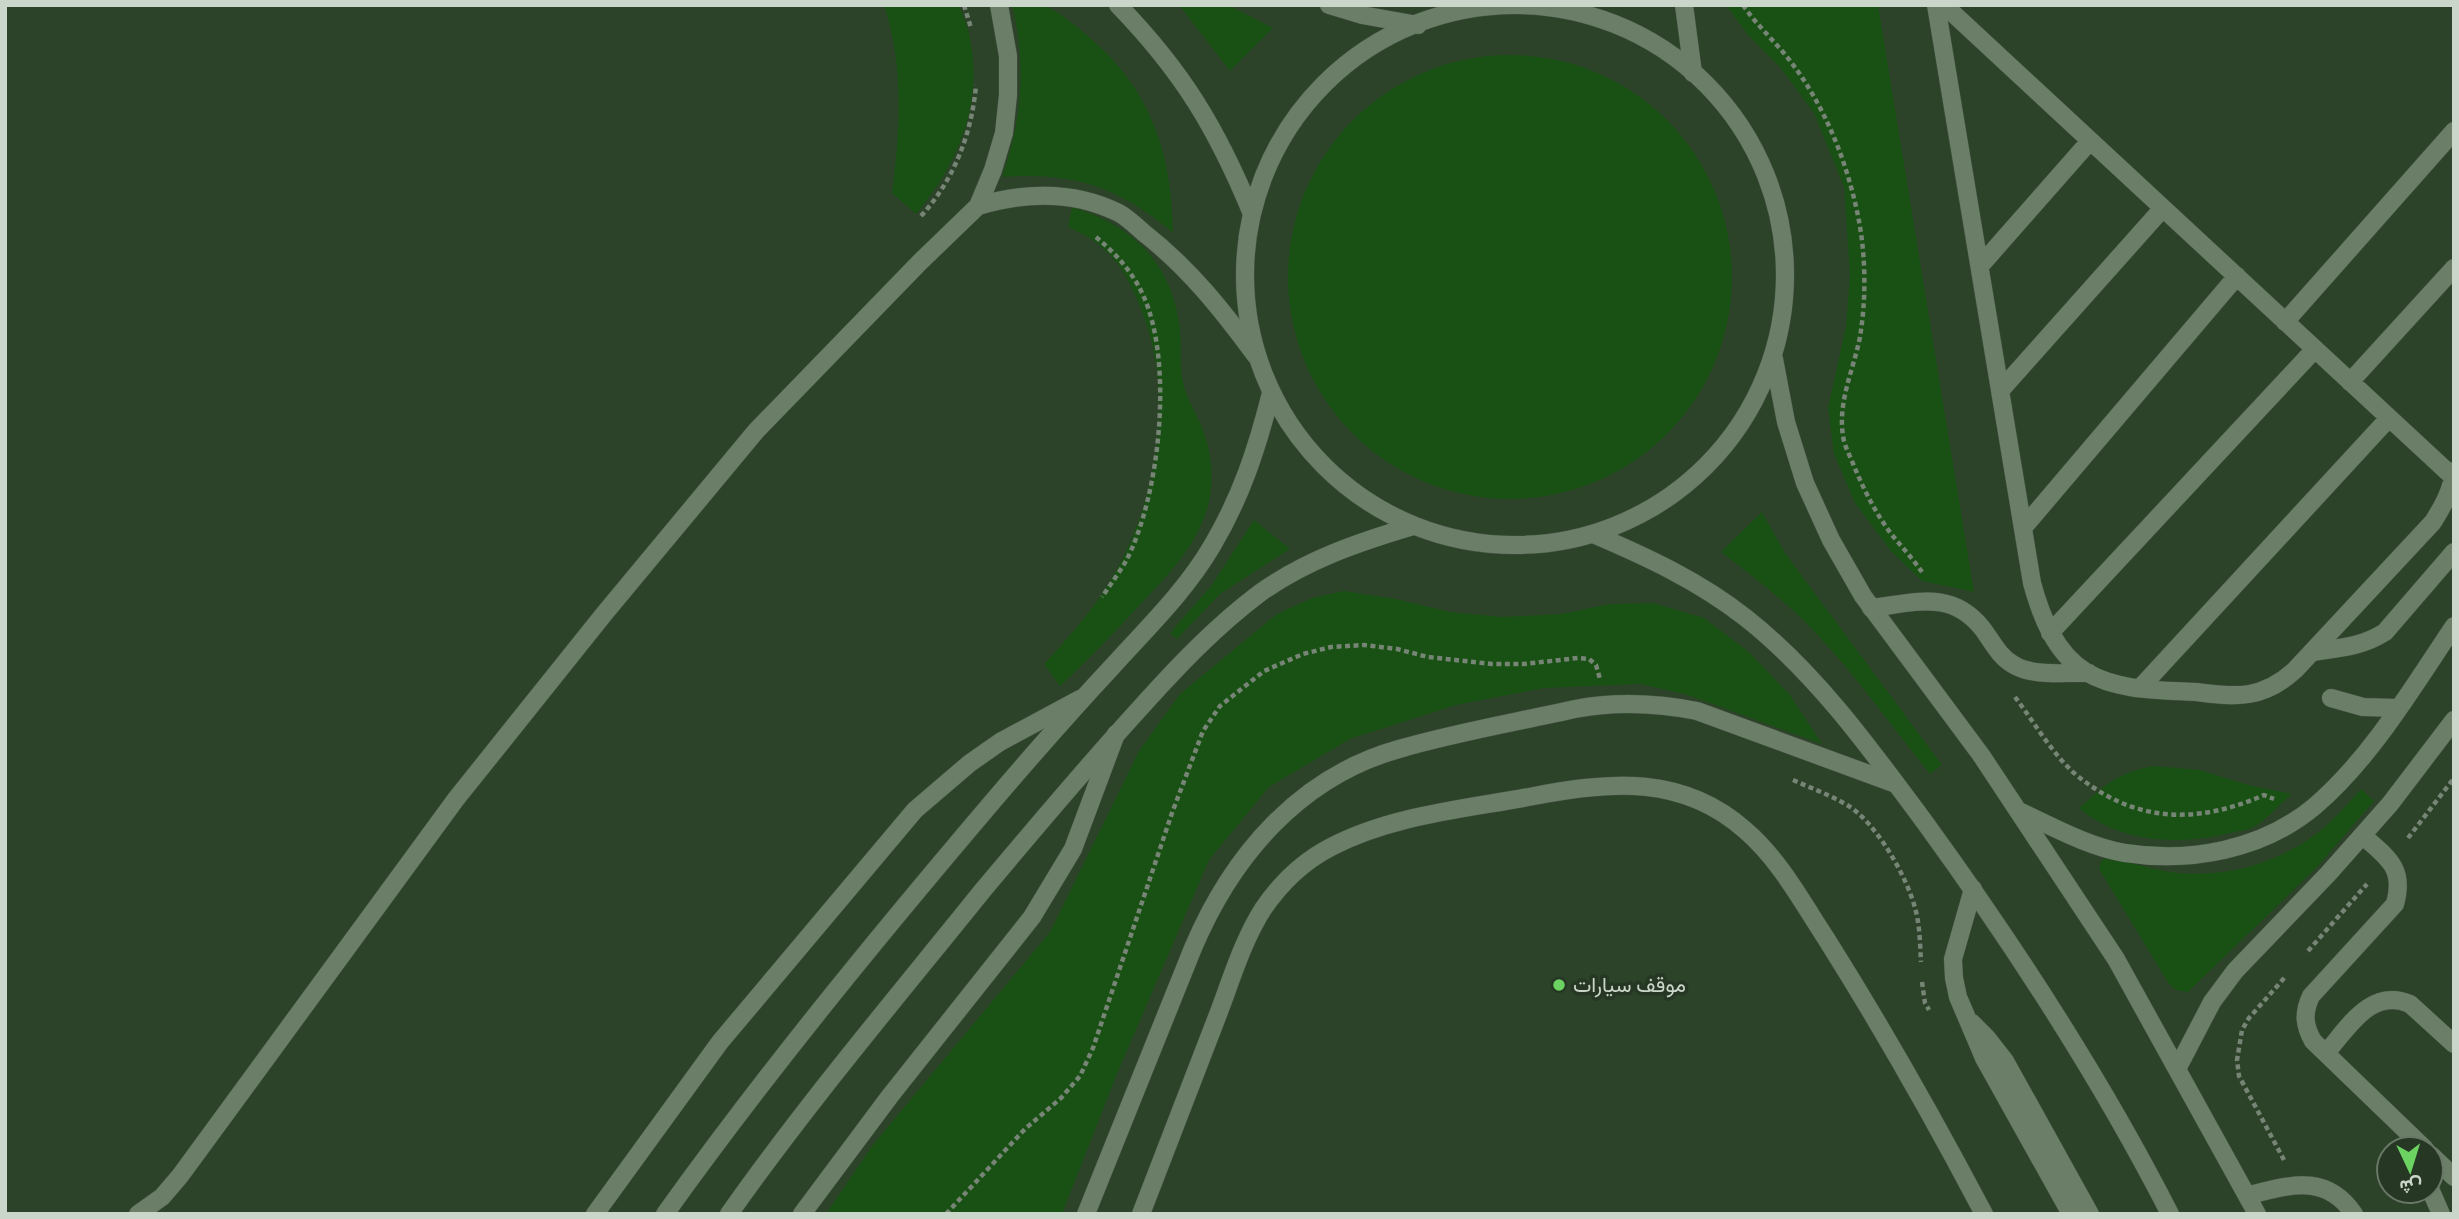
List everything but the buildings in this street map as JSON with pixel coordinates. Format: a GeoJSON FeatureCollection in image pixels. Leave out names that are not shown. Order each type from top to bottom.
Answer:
{"type":"FeatureCollection","features":[{"type":"Feature","properties":{"kind":"street"},"geometry":{"type":"LineString","coordinates":[[138,1214],[162,1197],[180,1176],[456,799],[621,593],[756,431],[978,206],[1004,133],[1009,95],[1008,56],[999,5]]}},
{"type":"Feature","properties":{"kind":"street"},"geometry":{"type":"LineString","coordinates":[[1118,5],[1147,35],[1180,76],[1232,166],[1252,214]]}},
{"type":"Feature","properties":{"kind":"street"},"geometry":{"type":"LineString","coordinates":[[1329,5],[1362,15],[1418,25]]}},
{"type":"Feature","properties":{"kind":"street"},"geometry":{"type":"LineString","coordinates":[[1684,5],[1693,73]]}},
{"type":"Feature","properties":{"kind":"street"},"geometry":{"type":"LineString","coordinates":[[1493,6],[1560,9],[1624,28],[1682,62],[1729,108],[1763,165],[1783,228],[1786,294],[1774,359],[1734,436],[1672,496],[1593,534],[1533,545],[1472,542],[1413,526],[1355,494],[1307,449],[1271,393],[1256,356],[1247,317],[1244,273],[1248,230],[1259,187],[1287,130],[1327,81],[1377,42],[1418,25],[1436,17],[1493,6]]}},
{"type":"Feature","properties":{"kind":"street"},"geometry":{"type":"LineString","coordinates":[[1946,6],[2453,477]]}},
{"type":"Feature","properties":{"kind":"street"},"geometry":{"type":"LineString","coordinates":[[1946,6],[1980,266],[2032,583],[2039,609],[2050,633],[2066,654],[2101,679],[2140,688],[2229,695],[2268,689],[2283,681],[2312,652],[2433,522],[2443,507],[2454,471]]}},
{"type":"Feature","properties":{"kind":"street"},"geometry":{"type":"LineString","coordinates":[[1980,266],[2090,141]]}},
{"type":"Feature","properties":{"kind":"street"},"geometry":{"type":"LineString","coordinates":[[2286,322],[2450,143]]}},
{"type":"Feature","properties":{"kind":"street"},"geometry":{"type":"LineString","coordinates":[[978,206],[1023,195],[1047,195],[1072,197],[1121,214],[1191,274],[1222,309],[1256,356]]}},
{"type":"Feature","properties":{"kind":"street"},"geometry":{"type":"LineString","coordinates":[[2000,391],[2163,208]]}},
{"type":"Feature","properties":{"kind":"street"},"geometry":{"type":"LineString","coordinates":[[2350,382],[2454,268]]}},
{"type":"Feature","properties":{"kind":"street"},"geometry":{"type":"LineString","coordinates":[[2023,528],[2236,276]]}},
{"type":"Feature","properties":{"kind":"street"},"geometry":{"type":"LineString","coordinates":[[2050,633],[2315,349]]}},
{"type":"Feature","properties":{"kind":"street"},"geometry":{"type":"LineString","coordinates":[[1774,359],[1786,422],[1805,483],[1831,540],[1871,608],[1981,755],[2116,959],[2257,1214]]}},
{"type":"Feature","properties":{"kind":"street"},"geometry":{"type":"LineString","coordinates":[[665,1214],[811,1021],[929,877],[1083,698],[1179,593],[1211,548],[1238,499],[1258,447],[1271,393]]}},
{"type":"Feature","properties":{"kind":"street"},"geometry":{"type":"LineString","coordinates":[[2140,688],[2389,418]]}},
{"type":"Feature","properties":{"kind":"street"},"geometry":{"type":"LineString","coordinates":[[729,1214],[840,1068],[1044,817],[1116,733],[1176,669],[1217,628],[1261,593],[1308,564],[1359,542],[1413,526]]}},
{"type":"Feature","properties":{"kind":"street"},"geometry":{"type":"LineString","coordinates":[[1593,534],[1647,557],[1698,584],[1745,617],[1789,655],[1828,697],[1973,889],[2065,1028],[2170,1214]]}},
{"type":"Feature","properties":{"kind":"street"},"geometry":{"type":"LineString","coordinates":[[2312,652],[2354,646],[2371,641],[2385,632],[2454,552]]}},
{"type":"Feature","properties":{"kind":"street"},"geometry":{"type":"LineString","coordinates":[[1871,608],[1931,600],[1944,602],[1957,606],[1972,616],[2005,659],[2013,665],[2033,671],[2089,673]]}},
{"type":"Feature","properties":{"kind":"street"},"geometry":{"type":"LineString","coordinates":[[2021,813],[2074,837],[2122,853],[2173,858],[2223,851],[2270,834],[2313,808],[2349,772],[2398,708],[2454,626]]}},
{"type":"Feature","properties":{"kind":"street"},"geometry":{"type":"LineString","coordinates":[[595,1214],[720,1042],[915,810],[970,763],[1000,742],[1083,698]]}},
{"type":"Feature","properties":{"kind":"street"},"geometry":{"type":"LineString","coordinates":[[2331,698],[2363,706],[2398,708]]}},
{"type":"Feature","properties":{"kind":"street"},"geometry":{"type":"LineString","coordinates":[[1086,1214],[1192,948],[1223,887],[1255,842],[1286,812],[1320,786],[1358,765],[1398,749],[1548,715],[1603,704],[1633,703],[1698,711],[1896,784]]}},
{"type":"Feature","properties":{"kind":"street"},"geometry":{"type":"LineString","coordinates":[[2177,1069],[2193,1034],[2235,971],[2363,836],[2454,720]]}},
{"type":"Feature","properties":{"kind":"street"},"geometry":{"type":"LineString","coordinates":[[802,1214],[890,1096],[1032,917],[1073,849],[1116,733]]}},
{"type":"Feature","properties":{"kind":"street"},"geometry":{"type":"LineString","coordinates":[[1141,1214],[1251,930],[1283,884],[1304,865],[1327,849],[1353,837],[1411,819],[1549,793],[1629,784],[1671,790],[1696,798],[1721,811],[1763,847],[1782,870],[1914,1087],[1984,1214]]}},
{"type":"Feature","properties":{"kind":"street"},"geometry":{"type":"LineString","coordinates":[[2363,836],[2389,859],[2396,869],[2399,891],[2395,904],[2387,915],[2318,988],[2306,1006],[2306,1028],[2314,1041],[2410,1135]]}},
{"type":"Feature","properties":{"kind":"street"},"geometry":{"type":"LineString","coordinates":[[1973,889],[1953,959],[1954,978],[1966,1018],[1984,1058],[2071,1214]]}},
{"type":"Feature","properties":{"kind":"street"},"geometry":{"type":"LineString","coordinates":[[2326,1053],[2368,1006],[2384,999],[2402,1000],[2410,1004],[2454,1044]]}},
{"type":"Feature","properties":{"kind":"street"},"geometry":{"type":"LineString","coordinates":[[1966,1018],[1987,1038],[2005,1061],[2090,1214]]}},
{"type":"Feature","properties":{"kind":"street"},"geometry":{"type":"LineString","coordinates":[[2400,1126],[2404,1135]]}},
{"type":"Feature","properties":{"kind":"street"},"geometry":{"type":"LineString","coordinates":[[2248,1195],[2296,1185],[2314,1185],[2331,1191],[2343,1200],[2354,1214]]}},
{"type":"Feature","properties":{"kind":"path"},"geometry":{"type":"LineString","coordinates":[[964,5],[974,40]]}},
{"type":"Feature","properties":{"kind":"path"},"geometry":{"type":"LineString","coordinates":[[918,220],[942,190],[960,156],[974,108],[977,74]]}},
{"type":"Feature","properties":{"kind":"path"},"geometry":{"type":"LineString","coordinates":[[1091,233],[1113,252],[1131,274],[1143,295],[1151,318],[1160,388],[1159,433],[1149,500],[1126,561],[1102,597]]}},
{"type":"Feature","properties":{"kind":"path"},"geometry":{"type":"LineString","coordinates":[[1785,777],[1849,806],[1875,833],[1910,892],[1916,912],[1921,969]]}},
{"type":"Feature","properties":{"kind":"path"},"geometry":{"type":"LineString","coordinates":[[1922,981],[1925,1003],[1931,1013]]}},
{"type":"Feature","properties":{"kind":"shaded area"},"geometry":{"type":"Polygon","coordinates":[[[5,5],[2454,5],[2454,1214],[5,1214],[5,5]]]}},
{"type":"Feature","properties":{"kind":"green space"},"geometry":{"type":"Polygon","coordinates":[[[884,5],[959,5],[969,33],[973,89],[969,116],[948,167],[916,214],[892,193],[898,98],[895,51],[884,5]]]}},
{"type":"Feature","properties":{"kind":"green space"},"geometry":{"type":"Polygon","coordinates":[[[1012,5],[1041,5],[1056,12],[1089,37],[1128,78],[1143,101],[1162,150],[1172,204],[1173,233],[1133,204],[1094,186],[1051,177],[1002,177],[1014,135],[1020,92],[1020,49],[1012,5]]]}},
{"type":"Feature","properties":{"kind":"green space"},"geometry":{"type":"Polygon","coordinates":[[[1179,5],[1228,5],[1273,28],[1230,71],[1179,5]]]}},
{"type":"Feature","properties":{"kind":"green space"},"geometry":{"type":"Polygon","coordinates":[[[1726,5],[1878,5],[1974,592],[1922,581],[1891,551],[1855,503],[1834,454],[1828,408],[1846,326],[1850,276],[1844,187],[1814,113],[1779,66],[1748,35],[1726,5]]]}},
{"type":"Feature","properties":{"kind":"green space"},"geometry":{"type":"Polygon","coordinates":[[[1510,55],[1553,60],[1595,72],[1633,93],[1667,120],[1694,154],[1715,192],[1727,234],[1732,277],[1727,320],[1715,362],[1694,400],[1667,434],[1633,461],[1595,482],[1553,494],[1510,499],[1467,494],[1425,482],[1387,461],[1353,434],[1326,400],[1305,362],[1293,320],[1288,277],[1293,234],[1305,192],[1326,154],[1353,120],[1387,93],[1425,72],[1467,60],[1510,55]]]}},
{"type":"Feature","properties":{"kind":"green space"},"geometry":{"type":"Polygon","coordinates":[[[1072,207],[1114,225],[1146,250],[1159,266],[1176,306],[1183,382],[1209,449],[1212,474],[1207,511],[1182,557],[1119,627],[1060,686],[1044,664],[1089,612],[1120,563],[1136,529],[1147,494],[1159,420],[1153,347],[1136,297],[1123,272],[1106,251],[1068,227],[1072,207]]]}},
{"type":"Feature","properties":{"kind":"green space"},"geometry":{"type":"Polygon","coordinates":[[[1762,512],[1785,553],[1942,765],[1930,774],[1818,635],[1781,600],[1721,552],[1762,512]]]}},
{"type":"Feature","properties":{"kind":"green space"},"geometry":{"type":"Polygon","coordinates":[[[1254,520],[1290,549],[1220,594],[1177,639],[1170,633],[1211,586],[1254,520]]]}},
{"type":"Feature","properties":{"kind":"green space"},"geometry":{"type":"Polygon","coordinates":[[[1344,591],[1396,599],[1450,612],[1502,617],[1561,614],[1610,604],[1653,603],[1704,618],[1749,652],[1790,695],[1822,744],[1688,695],[1640,684],[1544,688],[1456,705],[1350,739],[1269,787],[1209,860],[1117,1074],[1062,1214],[826,1214],[872,1146],[1050,932],[1139,751],[1180,694],[1277,614],[1312,598],[1344,591]]]}},
{"type":"Feature","properties":{"kind":"green space"},"geometry":{"type":"Polygon","coordinates":[[[2153,766],[2200,770],[2248,785],[2292,794],[2253,827],[2194,839],[2153,839],[2133,835],[2095,820],[2079,808],[2112,781],[2153,766]]]}},
{"type":"Feature","properties":{"kind":"green space"},"geometry":{"type":"Polygon","coordinates":[[[2361,789],[2374,801],[2316,868],[2188,992],[2176,990],[2169,984],[2099,869],[2101,861],[2106,858],[2170,872],[2199,874],[2219,873],[2259,864],[2278,857],[2312,837],[2361,789]]]}},
{"type":"Feature","properties":{"kind":"place","name":"موقف سيارات"},"geometry":{"type":"Point","coordinates":[1559,985]}}]}
